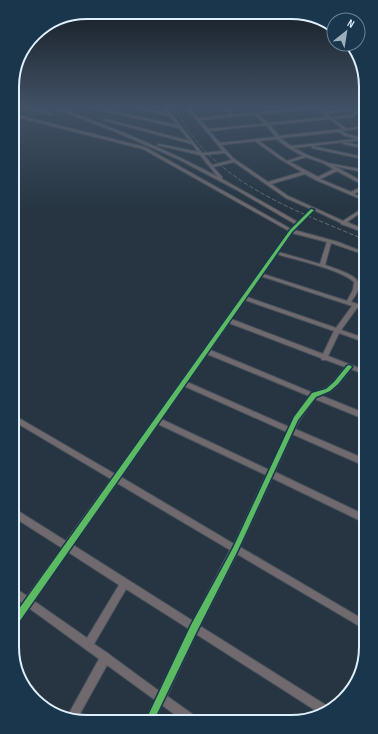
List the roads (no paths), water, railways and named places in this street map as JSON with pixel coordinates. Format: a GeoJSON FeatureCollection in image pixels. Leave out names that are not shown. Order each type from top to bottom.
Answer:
{"type":"FeatureCollection","features":[{"type":"Feature","properties":{"kind":"street"},"geometry":{"type":"LineString","coordinates":[[119,141],[152,152],[292,231],[330,241],[359,252]]}},
{"type":"Feature","properties":{"kind":"street"},"geometry":{"type":"LineString","coordinates":[[125,141],[145,142],[201,154],[225,152]]}},
{"type":"Feature","properties":{"kind":"street"},"geometry":{"type":"LineString","coordinates":[[186,141],[193,143],[224,181]]}},
{"type":"Feature","properties":{"kind":"street"},"geometry":{"type":"LineString","coordinates":[[217,141],[234,161],[287,197],[312,210],[359,230]]}},
{"type":"Feature","properties":{"kind":"street"},"geometry":{"type":"LineString","coordinates":[[220,144],[245,141]]}},
{"type":"Feature","properties":{"kind":"street"},"geometry":{"type":"LineString","coordinates":[[258,141],[304,173],[359,197]]}},
{"type":"Feature","properties":{"kind":"street"},"geometry":{"type":"LineString","coordinates":[[282,141],[306,156],[326,164],[359,182]]}},
{"type":"Feature","properties":{"kind":"street"},"geometry":{"type":"LineString","coordinates":[[290,147],[346,141]]}},
{"type":"Feature","properties":{"kind":"street"},"geometry":{"type":"LineString","coordinates":[[145,142],[224,181],[298,224]]}},
{"type":"Feature","properties":{"kind":"street"},"geometry":{"type":"LineString","coordinates":[[341,142],[359,146]]}},
{"type":"Feature","properties":{"kind":"street"},"geometry":{"type":"LineString","coordinates":[[308,145],[359,157]]}},
{"type":"Feature","properties":{"kind":"street"},"geometry":{"type":"LineString","coordinates":[[287,162],[306,156]]}},
{"type":"Feature","properties":{"kind":"street"},"geometry":{"type":"LineString","coordinates":[[211,166],[234,161]]}},
{"type":"Feature","properties":{"kind":"street"},"geometry":{"type":"LineString","coordinates":[[326,164],[358,170],[353,178]]}},
{"type":"Feature","properties":{"kind":"street"},"geometry":{"type":"LineString","coordinates":[[317,179],[336,170]]}},
{"type":"Feature","properties":{"kind":"street"},"geometry":{"type":"LineString","coordinates":[[267,184],[304,173]]}},
{"type":"Feature","properties":{"kind":"street"},"geometry":{"type":"LineString","coordinates":[[351,194],[359,188]]}},
{"type":"Feature","properties":{"kind":"street"},"geometry":{"type":"LineString","coordinates":[[19,614],[205,351],[262,275],[292,231],[312,210]]}},
{"type":"Feature","properties":{"kind":"street"},"geometry":{"type":"LineString","coordinates":[[343,224],[359,212]]}},
{"type":"Feature","properties":{"kind":"street"},"geometry":{"type":"LineString","coordinates":[[322,266],[330,241]]}},
{"type":"Feature","properties":{"kind":"street"},"geometry":{"type":"LineString","coordinates":[[277,253],[348,275],[355,280],[356,286],[348,302]]}},
{"type":"Feature","properties":{"kind":"street"},"geometry":{"type":"LineString","coordinates":[[262,275],[359,306]]}},
{"type":"Feature","properties":{"kind":"street"},"geometry":{"type":"LineString","coordinates":[[245,298],[359,338]]}},
{"type":"Feature","properties":{"kind":"street"},"geometry":{"type":"LineString","coordinates":[[324,358],[337,331],[356,305]]}},
{"type":"Feature","properties":{"kind":"street"},"geometry":{"type":"LineString","coordinates":[[228,320],[359,370]]}},
{"type":"Feature","properties":{"kind":"street"},"geometry":{"type":"LineString","coordinates":[[205,351],[359,414]]}},
{"type":"Feature","properties":{"kind":"street"},"geometry":{"type":"LineString","coordinates":[[152,715],[194,628],[235,550],[271,476],[291,430],[301,412],[314,395],[328,390],[349,367]]}},
{"type":"Feature","properties":{"kind":"street"},"geometry":{"type":"LineString","coordinates":[[183,383],[359,460]]}},
{"type":"Feature","properties":{"kind":"street"},"geometry":{"type":"LineString","coordinates":[[157,420],[359,517]]}},
{"type":"Feature","properties":{"kind":"street"},"geometry":{"type":"LineString","coordinates":[[19,424],[359,622]]}},
{"type":"Feature","properties":{"kind":"street"},"geometry":{"type":"LineString","coordinates":[[19,516],[321,708]]}},
{"type":"Feature","properties":{"kind":"street"},"geometry":{"type":"LineString","coordinates":[[88,645],[124,583]]}},
{"type":"Feature","properties":{"kind":"street"},"geometry":{"type":"LineString","coordinates":[[19,594],[185,715]]}},
{"type":"Feature","properties":{"kind":"street"},"geometry":{"type":"LineString","coordinates":[[74,714],[106,657]]}},
{"type":"Feature","properties":{"kind":"railway"},"geometry":{"type":"LineString","coordinates":[[197,141],[208,154],[225,169],[243,182],[281,204],[359,237]]}}]}
